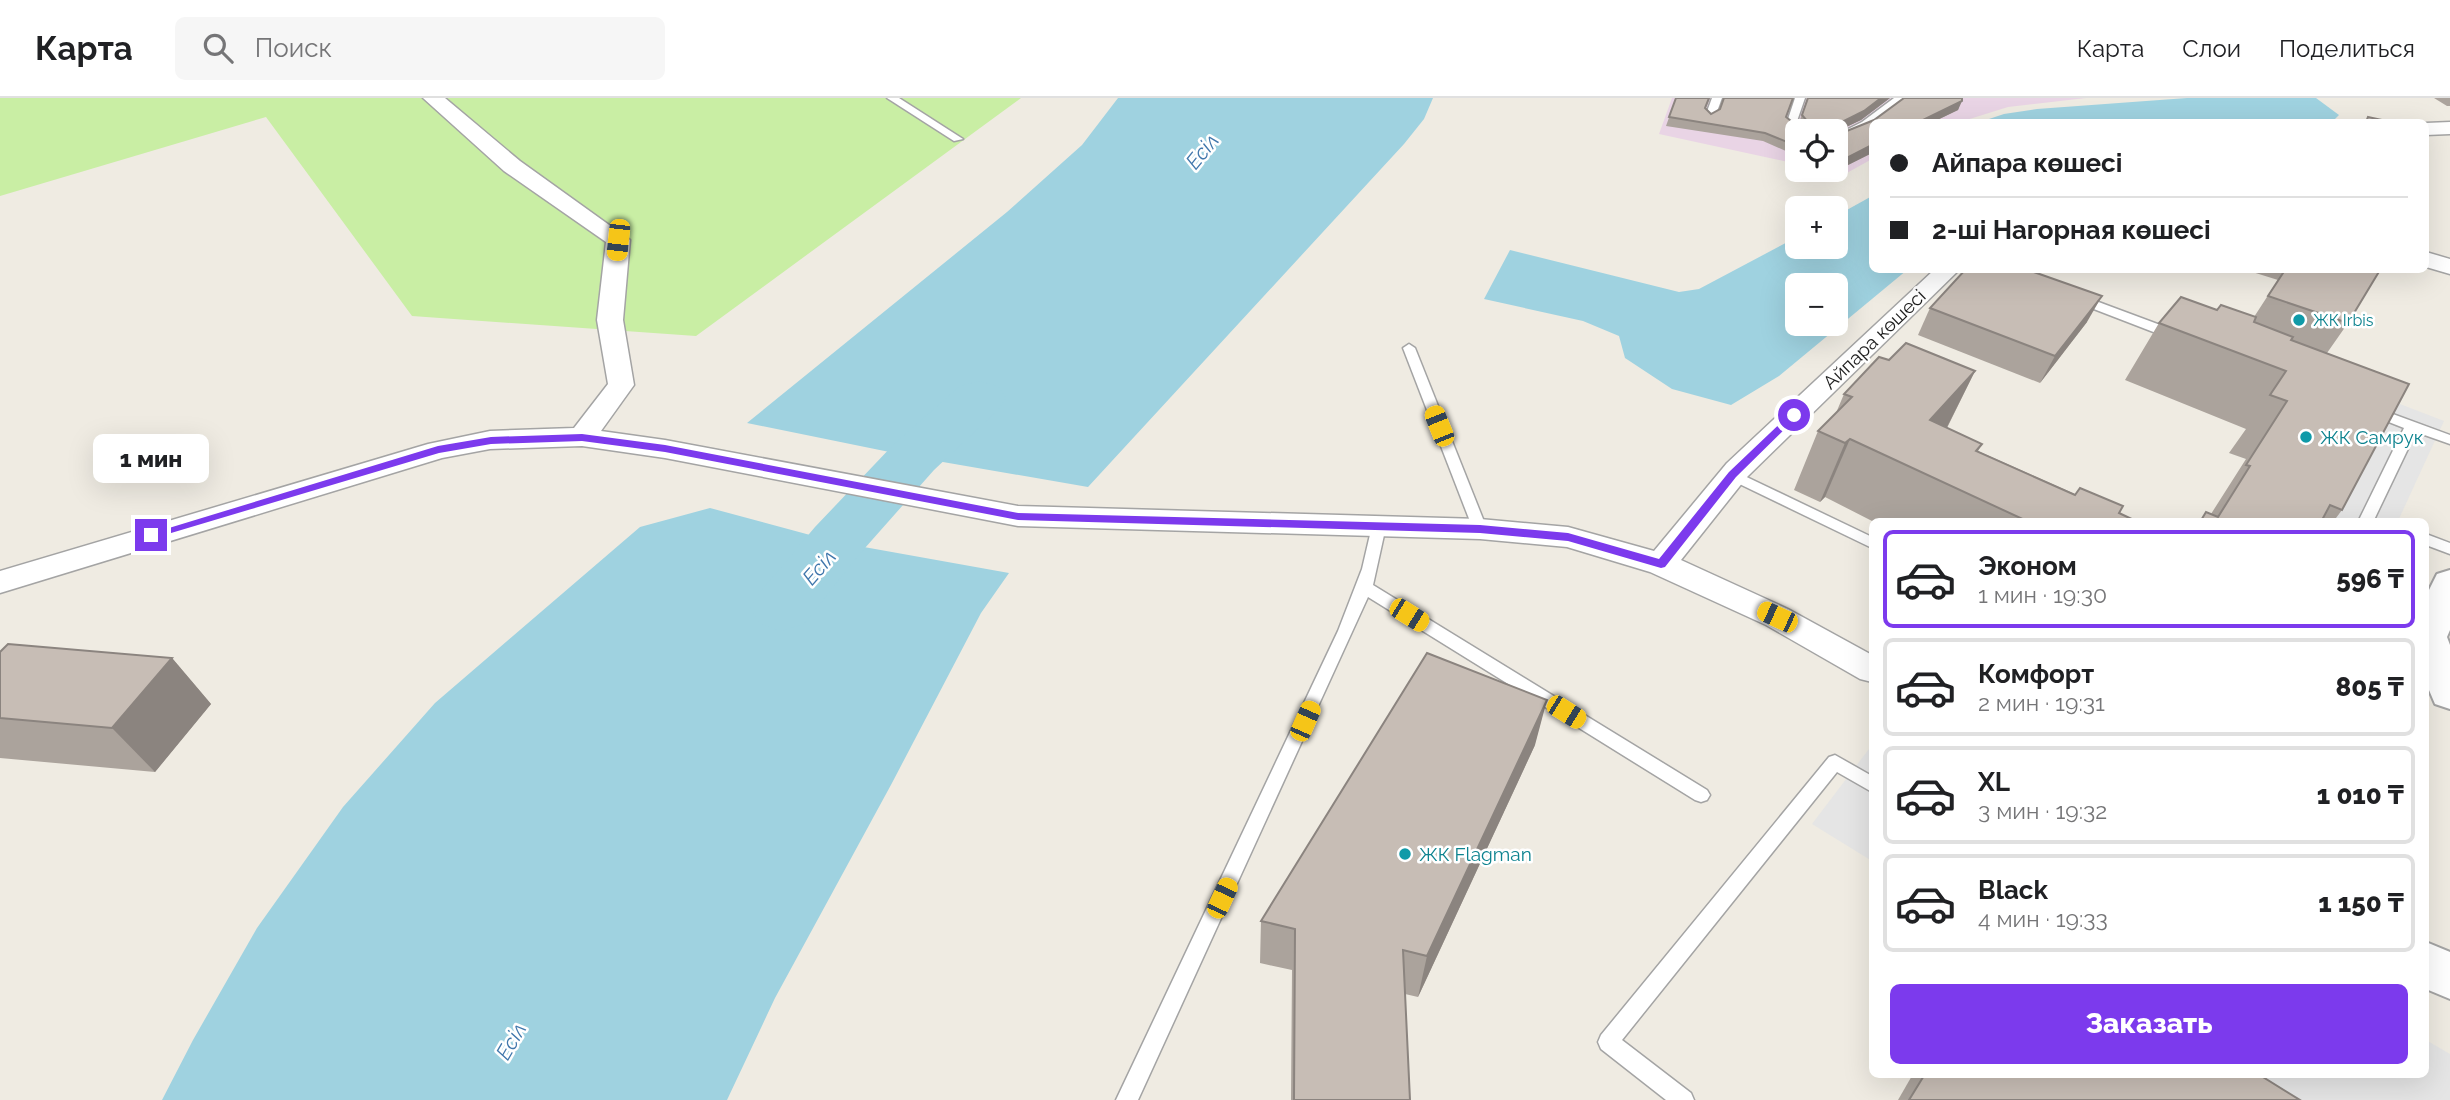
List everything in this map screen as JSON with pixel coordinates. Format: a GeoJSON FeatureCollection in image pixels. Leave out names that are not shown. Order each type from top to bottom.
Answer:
{"type":"FeatureCollection","features":[{"type":"Feature","properties":{"kind":"street"},"geometry":{"type":"LineString","coordinates":[[433,98],[513,166],[618,240],[610,320],[621,385],[582,438]]}},
{"type":"Feature","properties":{"kind":"street"},"geometry":{"type":"LineString","coordinates":[[2429,129],[2450,128]]}},
{"type":"Feature","properties":{"kind":"street"},"geometry":{"type":"LineString","coordinates":[[2429,260],[2450,267]]}},
{"type":"Feature","properties":{"kind":"street","name":"Айпара көшесі"},"geometry":{"type":"LineString","coordinates":[[1661,564],[1732,475],[1944,273]]}},
{"type":"Feature","properties":{"kind":"street"},"geometry":{"type":"LineString","coordinates":[[0,582],[438,450],[491,440],[582,438],[679,451],[1018,516],[1480,529],[1568,537],[1661,564],[1777,617],[1869,668]]}},
{"type":"Feature","properties":{"kind":"street"},"geometry":{"type":"LineString","coordinates":[[1777,617],[1869,647]]}},
{"type":"Feature","properties":{"kind":"street"},"geometry":{"type":"LineString","coordinates":[[2433,619],[2450,693]]}},
{"type":"Feature","properties":{"kind":"street"},"geometry":{"type":"LineString","coordinates":[[2429,966],[2450,977]]}},
{"type":"Feature","properties":{"kind":"lane"},"geometry":{"type":"LineString","coordinates":[[892,98],[958,139]]}},
{"type":"Feature","properties":{"kind":"lane"},"geometry":{"type":"LineString","coordinates":[[1710,117],[1717,98]]}},
{"type":"Feature","properties":{"kind":"lane"},"geometry":{"type":"LineString","coordinates":[[1793,119],[1800,98]]}},
{"type":"Feature","properties":{"kind":"lane"},"geometry":{"type":"LineString","coordinates":[[1873,119],[1899,99],[1915,98]]}},
{"type":"Feature","properties":{"kind":"lane"},"geometry":{"type":"LineString","coordinates":[[1848,133],[1869,122]]}},
{"type":"Feature","properties":{"kind":"lane"},"geometry":{"type":"LineString","coordinates":[[2067,294],[2182,338]]}},
{"type":"Feature","properties":{"kind":"lane"},"geometry":{"type":"LineString","coordinates":[[1409,348],[1480,529]]}},
{"type":"Feature","properties":{"kind":"lane"},"geometry":{"type":"LineString","coordinates":[[2360,406],[2450,440]]}},
{"type":"Feature","properties":{"kind":"lane"},"geometry":{"type":"LineString","coordinates":[[2366,518],[2412,426]]}},
{"type":"Feature","properties":{"kind":"lane"},"geometry":{"type":"LineString","coordinates":[[1732,475],[1869,541]]}},
{"type":"Feature","properties":{"kind":"lane"},"geometry":{"type":"LineString","coordinates":[[1127,1100],[1147,1052],[1299,733],[1364,587],[1377,547],[1379,526]]}},
{"type":"Feature","properties":{"kind":"lane"},"geometry":{"type":"LineString","coordinates":[[2429,540],[2450,549]]}},
{"type":"Feature","properties":{"kind":"lane"},"geometry":{"type":"LineString","coordinates":[[1364,587],[1701,795]]}},
{"type":"Feature","properties":{"kind":"lane"},"geometry":{"type":"LineString","coordinates":[[1683,1100],[1608,1042],[1835,762],[1869,783]]}},
{"type":"Feature","properties":{"kind":"shaded area"},"geometry":{"type":"Polygon","coordinates":[[[1672,98],[2086,98],[2008,107],[1970,119],[1869,119],[1869,161],[1848,172],[1848,119],[1785,119],[1785,161],[1659,134],[1672,98]]]}},
{"type":"Feature","properties":{"kind":"shaded area"},"geometry":{"type":"Polygon","coordinates":[[[2387,399],[2444,421],[2399,518],[2327,518],[2387,399]]]}},
{"type":"Feature","properties":{"kind":"shaded area"},"geometry":{"type":"Polygon","coordinates":[[[1869,749],[1869,859],[1812,824],[1869,749]]]}},
{"type":"Feature","properties":{"kind":"shaded area"},"geometry":{"type":"Polygon","coordinates":[[[2429,1042],[2450,1054],[2450,1100],[2269,1100],[2232,1078],[2429,1078],[2429,1042]]]}},
{"type":"Feature","properties":{"kind":"green space"},"geometry":{"type":"Polygon","coordinates":[[[0,98],[1021,98],[696,336],[412,316],[266,117],[0,196],[0,98]]]}},
{"type":"Feature","properties":{"kind":"water"},"geometry":{"type":"Polygon","coordinates":[[[1118,98],[1433,98],[1424,119],[1404,144],[1088,487],[914,457],[747,423],[1007,212],[1082,145],[1118,98]]]}},
{"type":"Feature","properties":{"kind":"water"},"geometry":{"type":"Polygon","coordinates":[[[2187,98],[2316,98],[2339,115],[2335,119],[1989,119],[2037,109],[2187,98]]]}},
{"type":"Feature","properties":{"kind":"water"},"geometry":{"type":"Polygon","coordinates":[[[1869,198],[1869,273],[1903,273],[1848,319],[1848,273],[1785,273],[1785,336],[1827,336],[1779,376],[1731,405],[1672,389],[1625,358],[1619,336],[1583,321],[1484,299],[1510,250],[1679,292],[1699,289],[1785,243],[1785,259],[1848,259],[1848,209],[1869,198]]]}},
{"type":"Feature","properties":{"kind":"water"},"geometry":{"type":"Polygon","coordinates":[[[710,508],[836,542],[1009,573],[981,613],[775,998],[727,1100],[162,1100],[257,928],[343,807],[435,703],[640,527],[710,508]]]}},
{"type":"Feature","properties":{"kind":"building"},"geometry":{"type":"Polygon","coordinates":[[[1676,98],[1709,98],[1705,108],[1711,114],[1720,109],[1724,98],[1793,98],[1786,117],[1789,119],[1785,119],[1785,141],[1765,133],[1669,117],[1676,98]]]}},
{"type":"Feature","properties":{"kind":"building"},"geometry":{"type":"Polygon","coordinates":[[[1808,98],[1881,98],[1848,119],[1805,119],[1802,115],[1808,98]]]}},
{"type":"Feature","properties":{"kind":"building"},"geometry":{"type":"Polygon","coordinates":[[[1904,98],[1962,98],[1962,101],[1925,119],[1875,119],[1904,98]]]}},
{"type":"Feature","properties":{"kind":"building"},"geometry":{"type":"Polygon","coordinates":[[[1869,122],[1869,146],[1848,157],[1848,131],[1869,122]]]}},
{"type":"Feature","properties":{"kind":"building"},"geometry":{"type":"Polygon","coordinates":[[[1962,273],[2037,273],[2102,296],[2055,356],[1930,308],[1962,273]]]}},
{"type":"Feature","properties":{"kind":"building"},"geometry":{"type":"Polygon","coordinates":[[[2283,273],[2378,273],[2348,323],[2268,296],[2283,273]]]}},
{"type":"Feature","properties":{"kind":"building"},"geometry":{"type":"Polygon","coordinates":[[[2181,297],[2217,310],[2221,305],[2256,317],[2254,322],[2293,337],[2291,340],[2409,384],[2342,510],[2330,505],[2323,518],[2202,518],[2206,512],[2218,517],[2250,466],[2246,465],[2287,401],[2270,395],[2286,371],[2159,323],[2181,297]]]}},
{"type":"Feature","properties":{"kind":"building"},"geometry":{"type":"Polygon","coordinates":[[[1906,343],[1975,371],[1930,420],[1982,444],[1976,451],[2075,495],[2080,488],[2123,506],[2119,513],[2130,518],[2020,518],[1850,439],[1845,443],[1818,431],[1852,397],[1844,394],[1879,357],[1889,360],[1906,343]]]}},
{"type":"Feature","properties":{"kind":"building"},"geometry":{"type":"Polygon","coordinates":[[[8,644],[172,658],[112,728],[0,718],[0,652],[8,644]]]}},
{"type":"Feature","properties":{"kind":"building","name":"ЖК Flagman"},"geometry":{"type":"Polygon","coordinates":[[[1427,653],[1547,700],[1427,956],[1403,950],[1410,1100],[1294,1100],[1295,929],[1261,921],[1427,653]]]}},
{"type":"Feature","properties":{"kind":"building"},"geometry":{"type":"Polygon","coordinates":[[[1923,1078],[2264,1078],[2300,1100],[1909,1100],[1923,1078]]]}},
{"type":"Feature","properties":{"kind":"waterway","name":"Есіл"},"geometry":{"type":"LineString","coordinates":[[782,608],[836,542],[914,457],[979,398]]}},
{"type":"Feature","properties":{"kind":"place","name":"ЖК Irbis"},"geometry":{"type":"Point","coordinates":[2299,320]}},
{"type":"Feature","properties":{"kind":"place","name":"ЖК Самрук"},"geometry":{"type":"Point","coordinates":[2306,437]}},
{"type":"Feature","properties":{"kind":"place","name":"ЖК Flagman"},"geometry":{"type":"Point","coordinates":[1405,854]}},
{"type":"Feature","properties":{"kind":"route"},"geometry":{"type":"LineString","coordinates":[[151,535],[438,450],[491,440],[582,438],[665,449],[1018,516],[1253,525],[1480,529],[1568,537],[1661,564],[1732,475],[1794,415]]}}]}
